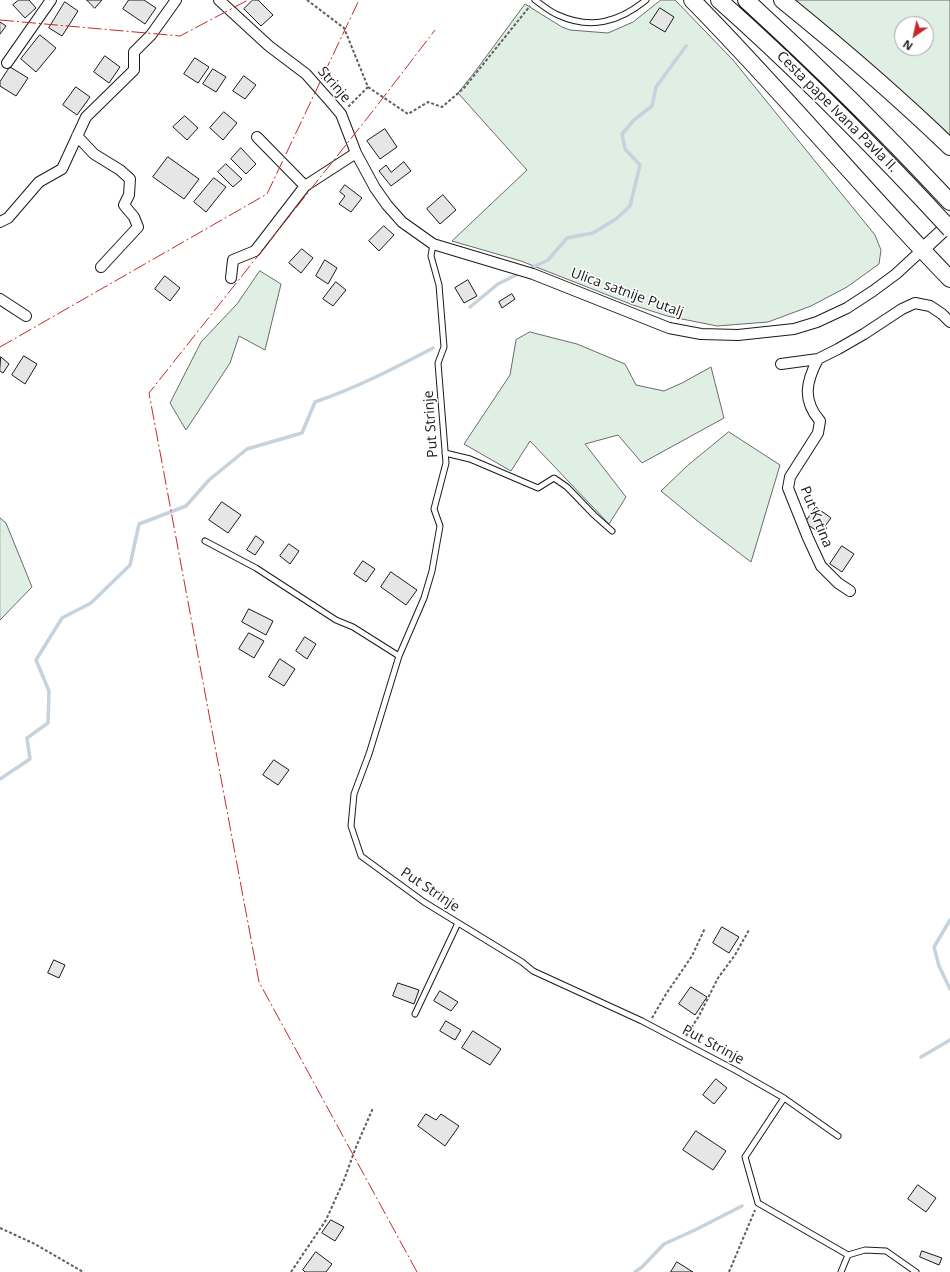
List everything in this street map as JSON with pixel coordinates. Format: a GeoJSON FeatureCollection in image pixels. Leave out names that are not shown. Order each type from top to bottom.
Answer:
{"type":"FeatureCollection","features":[{"type":"Feature","properties":{"kind":"main road"},"geometry":{"type":"LineString","coordinates":[[692,0],[785,97],[922,250],[950,279]]}},
{"type":"Feature","properties":{"kind":"main road","name":"Cesta pape Ivana Pavla II."},"geometry":{"type":"LineString","coordinates":[[719,0],[794,69],[859,132],[950,229]]}},
{"type":"Feature","properties":{"kind":"main road","name":"Cesta pape Ivana Pavla II."},"geometry":{"type":"LineString","coordinates":[[746,0],[819,68],[950,202]]}},
{"type":"Feature","properties":{"kind":"main road"},"geometry":{"type":"LineString","coordinates":[[782,0],[867,70],[950,147]]}},
{"type":"Feature","properties":{"kind":"street"},"geometry":{"type":"LineString","coordinates":[[7,63],[51,0]]}},
{"type":"Feature","properties":{"kind":"street"},"geometry":{"type":"LineString","coordinates":[[0,222],[8,218],[39,182],[62,169],[86,117],[134,70],[134,52],[151,35],[176,0]]}},
{"type":"Feature","properties":{"kind":"street","name":"Strinje"},"geometry":{"type":"LineString","coordinates":[[218,0],[269,46],[306,74],[341,114],[356,153],[375,188],[387,205],[402,222],[433,244]]}},
{"type":"Feature","properties":{"kind":"street"},"geometry":{"type":"LineString","coordinates":[[77,136],[94,154],[120,170],[130,180],[129,195],[124,205],[134,216],[138,227],[101,267]]}},
{"type":"Feature","properties":{"kind":"street"},"geometry":{"type":"LineString","coordinates":[[257,137],[305,186]]}},
{"type":"Feature","properties":{"kind":"street"},"geometry":{"type":"LineString","coordinates":[[231,278],[232,260],[255,250],[305,186],[356,153]]}},
{"type":"Feature","properties":{"kind":"street","name":"Ulica satnije Putalj"},"geometry":{"type":"LineString","coordinates":[[433,244],[533,274],[669,328],[701,334],[738,335],[794,329],[817,322],[847,308],[896,274],[950,224]]}},
{"type":"Feature","properties":{"kind":"street"},"geometry":{"type":"LineString","coordinates":[[0,299],[26,316]]}},
{"type":"Feature","properties":{"kind":"street"},"geometry":{"type":"LineString","coordinates":[[781,364],[818,359],[864,334],[902,309],[915,303],[930,306],[942,314],[950,322]]}},
{"type":"Feature","properties":{"kind":"street","name":"Put Krtina"},"geometry":{"type":"LineString","coordinates":[[818,359],[810,373],[808,400],[813,412],[820,421],[820,427],[818,433],[790,477],[788,488],[821,566],[838,583],[850,591]]}},
{"type":"Feature","properties":{"kind":"lane"},"geometry":{"type":"LineString","coordinates":[[535,0],[557,15],[568,19],[589,23],[602,23],[620,18],[646,0]]}},
{"type":"Feature","properties":{"kind":"lane","name":"Put Strinje"},"geometry":{"type":"LineString","coordinates":[[433,244],[431,256],[439,285],[444,347],[438,363],[446,463],[434,509],[440,526],[432,571],[424,598],[399,656],[369,754],[354,794],[351,826],[361,856],[424,902],[533,970],[648,1024],[735,1070],[784,1098],[838,1136]]}},
{"type":"Feature","properties":{"kind":"lane"},"geometry":{"type":"LineString","coordinates":[[445,453],[470,459],[538,488],[554,478],[567,487],[612,531]]}},
{"type":"Feature","properties":{"kind":"lane"},"geometry":{"type":"LineString","coordinates":[[205,541],[256,568],[336,620],[353,627],[399,656]]}},
{"type":"Feature","properties":{"kind":"lane"},"geometry":{"type":"LineString","coordinates":[[415,1014],[458,923]]}},
{"type":"Feature","properties":{"kind":"lane"},"geometry":{"type":"LineString","coordinates":[[784,1098],[745,1157],[758,1203],[848,1255],[865,1250],[886,1251],[916,1272]]}},
{"type":"Feature","properties":{"kind":"lane"},"geometry":{"type":"LineString","coordinates":[[841,1272],[848,1255]]}},
{"type":"Feature","properties":{"kind":"path"},"geometry":{"type":"LineString","coordinates":[[307,0],[344,28],[368,87],[408,114],[428,102],[442,107],[464,88],[535,0]]}},
{"type":"Feature","properties":{"kind":"path"},"geometry":{"type":"LineString","coordinates":[[341,114],[368,87]]}},
{"type":"Feature","properties":{"kind":"path"},"geometry":{"type":"LineString","coordinates":[[648,1024],[669,988],[692,956],[705,928]]}},
{"type":"Feature","properties":{"kind":"path"},"geometry":{"type":"LineString","coordinates":[[682,1042],[699,1016],[718,978],[735,955],[749,930]]}},
{"type":"Feature","properties":{"kind":"path"},"geometry":{"type":"LineString","coordinates":[[291,1272],[326,1220],[373,1108]]}},
{"type":"Feature","properties":{"kind":"path"},"geometry":{"type":"LineString","coordinates":[[729,1272],[758,1203]]}},
{"type":"Feature","properties":{"kind":"path"},"geometry":{"type":"LineString","coordinates":[[0,1228],[35,1244],[83,1272]]}},
{"type":"Feature","properties":{"kind":"green space"},"geometry":{"type":"Polygon","coordinates":[[[661,0],[675,0],[733,60],[875,235],[881,250],[879,264],[847,287],[811,306],[768,322],[717,326],[667,316],[633,305],[521,261],[452,241],[527,170],[458,93],[525,4],[562,27],[570,30],[608,33],[633,22],[661,0]]]}},
{"type":"Feature","properties":{"kind":"green space"},"geometry":{"type":"Polygon","coordinates":[[[795,0],[950,0],[950,137],[857,52],[795,0]]]}},
{"type":"Feature","properties":{"kind":"green space"},"geometry":{"type":"Polygon","coordinates":[[[260,271],[281,284],[265,350],[239,336],[230,363],[186,430],[170,403],[201,342],[237,304],[260,271]]]}},
{"type":"Feature","properties":{"kind":"green space"},"geometry":{"type":"Polygon","coordinates":[[[530,332],[577,344],[625,364],[636,385],[664,391],[711,367],[724,418],[642,463],[618,435],[585,444],[626,497],[609,524],[530,441],[511,471],[464,444],[510,375],[516,340],[530,332]]]}},
{"type":"Feature","properties":{"kind":"green space"},"geometry":{"type":"Polygon","coordinates":[[[729,432],[780,465],[751,562],[661,491],[687,466],[729,432]]]}},
{"type":"Feature","properties":{"kind":"green space"},"geometry":{"type":"Polygon","coordinates":[[[0,518],[6,523],[32,587],[0,620],[0,518]]]}},
{"type":"Feature","properties":{"kind":"building"},"geometry":{"type":"Polygon","coordinates":[[[19,0],[29,0],[36,8],[25,18],[13,5],[19,0]]]}},
{"type":"Feature","properties":{"kind":"building"},"geometry":{"type":"Polygon","coordinates":[[[87,0],[102,0],[95,8],[87,0]]]}},
{"type":"Feature","properties":{"kind":"building"},"geometry":{"type":"Polygon","coordinates":[[[129,0],[144,0],[156,8],[145,24],[123,9],[129,0]]]}},
{"type":"Feature","properties":{"kind":"building"},"geometry":{"type":"Polygon","coordinates":[[[253,0],[258,0],[273,15],[261,26],[244,9],[253,0]]]}},
{"type":"Feature","properties":{"kind":"building"},"geometry":{"type":"Polygon","coordinates":[[[65,2],[78,11],[62,36],[49,28],[65,2]]]}},
{"type":"Feature","properties":{"kind":"building"},"geometry":{"type":"Polygon","coordinates":[[[660,8],[674,17],[665,32],[650,23],[660,8]]]}},
{"type":"Feature","properties":{"kind":"building"},"geometry":{"type":"Polygon","coordinates":[[[0,22],[6,26],[0,34],[0,22]]]}},
{"type":"Feature","properties":{"kind":"building"},"geometry":{"type":"Polygon","coordinates":[[[40,35],[56,48],[36,72],[21,59],[40,35]]]}},
{"type":"Feature","properties":{"kind":"building"},"geometry":{"type":"Polygon","coordinates":[[[105,56],[120,67],[109,83],[94,72],[105,56]]]}},
{"type":"Feature","properties":{"kind":"building"},"geometry":{"type":"Polygon","coordinates":[[[195,58],[209,67],[198,83],[184,74],[195,58]]]}},
{"type":"Feature","properties":{"kind":"building"},"geometry":{"type":"Polygon","coordinates":[[[10,67],[28,78],[16,96],[0,86],[0,82],[10,67]]]}},
{"type":"Feature","properties":{"kind":"building"},"geometry":{"type":"Polygon","coordinates":[[[213,69],[226,77],[216,92],[203,84],[213,69]]]}},
{"type":"Feature","properties":{"kind":"building"},"geometry":{"type":"Polygon","coordinates":[[[244,76],[256,85],[245,99],[233,91],[244,76]]]}},
{"type":"Feature","properties":{"kind":"building"},"geometry":{"type":"Polygon","coordinates":[[[76,87],[90,97],[77,115],[63,105],[76,87]]]}},
{"type":"Feature","properties":{"kind":"building"},"geometry":{"type":"Polygon","coordinates":[[[224,112],[237,123],[223,140],[210,128],[224,112]]]}},
{"type":"Feature","properties":{"kind":"building"},"geometry":{"type":"Polygon","coordinates":[[[185,116],[198,128],[187,140],[173,127],[185,116]]]}},
{"type":"Feature","properties":{"kind":"building"},"geometry":{"type":"Polygon","coordinates":[[[385,129],[397,147],[380,159],[367,141],[385,129]]]}},
{"type":"Feature","properties":{"kind":"building"},"geometry":{"type":"Polygon","coordinates":[[[241,148],[256,164],[246,174],[231,159],[241,148]]]}},
{"type":"Feature","properties":{"kind":"building"},"geometry":{"type":"Polygon","coordinates":[[[168,157],[199,179],[184,199],[153,177],[168,157]]]}},
{"type":"Feature","properties":{"kind":"building"},"geometry":{"type":"Polygon","coordinates":[[[404,162],[411,171],[391,186],[379,171],[386,165],[391,172],[404,162]]]}},
{"type":"Feature","properties":{"kind":"building"},"geometry":{"type":"Polygon","coordinates":[[[226,164],[242,179],[233,187],[218,172],[226,164]]]}},
{"type":"Feature","properties":{"kind":"building"},"geometry":{"type":"Polygon","coordinates":[[[214,178],[226,187],[206,212],[194,202],[214,178]]]}},
{"type":"Feature","properties":{"kind":"building"},"geometry":{"type":"Polygon","coordinates":[[[345,185],[362,198],[351,212],[339,204],[345,196],[340,192],[345,185]]]}},
{"type":"Feature","properties":{"kind":"building"},"geometry":{"type":"Polygon","coordinates":[[[443,195],[456,210],[440,224],[427,209],[443,195]]]}},
{"type":"Feature","properties":{"kind":"building"},"geometry":{"type":"Polygon","coordinates":[[[384,226],[394,235],[379,251],[369,241],[384,226]]]}},
{"type":"Feature","properties":{"kind":"building"},"geometry":{"type":"Polygon","coordinates":[[[302,249],[313,258],[301,273],[289,263],[302,249]]]}},
{"type":"Feature","properties":{"kind":"building"},"geometry":{"type":"Polygon","coordinates":[[[325,260],[337,268],[328,284],[316,276],[325,260]]]}},
{"type":"Feature","properties":{"kind":"building"},"geometry":{"type":"Polygon","coordinates":[[[165,276],[180,288],[170,301],[155,289],[165,276]]]}},
{"type":"Feature","properties":{"kind":"building"},"geometry":{"type":"Polygon","coordinates":[[[468,280],[477,296],[464,303],[455,288],[468,280]]]}},
{"type":"Feature","properties":{"kind":"building"},"geometry":{"type":"Polygon","coordinates":[[[336,282],[346,290],[333,306],[323,299],[336,282]]]}},
{"type":"Feature","properties":{"kind":"building"},"geometry":{"type":"Polygon","coordinates":[[[512,294],[515,299],[502,308],[499,302],[512,294]]]}},
{"type":"Feature","properties":{"kind":"building"},"geometry":{"type":"Polygon","coordinates":[[[24,356],[37,364],[25,384],[12,375],[24,356]]]}},
{"type":"Feature","properties":{"kind":"building"},"geometry":{"type":"Polygon","coordinates":[[[1,357],[9,364],[3,373],[0,371],[1,357]]]}},
{"type":"Feature","properties":{"kind":"building"},"geometry":{"type":"Polygon","coordinates":[[[222,502],[241,515],[228,533],[209,520],[222,502]]]}},
{"type":"Feature","properties":{"kind":"building"},"geometry":{"type":"Polygon","coordinates":[[[816,507],[831,518],[820,533],[805,523],[816,507]]]}},
{"type":"Feature","properties":{"kind":"building"},"geometry":{"type":"Polygon","coordinates":[[[256,536],[264,542],[255,555],[247,550],[256,536]]]}},
{"type":"Feature","properties":{"kind":"building"},"geometry":{"type":"Polygon","coordinates":[[[289,544],[299,551],[290,564],[280,556],[289,544]]]}},
{"type":"Feature","properties":{"kind":"building"},"geometry":{"type":"Polygon","coordinates":[[[842,546],[854,554],[842,572],[830,564],[842,546]]]}},
{"type":"Feature","properties":{"kind":"building"},"geometry":{"type":"Polygon","coordinates":[[[363,561],[375,569],[366,582],[354,574],[363,561]]]}},
{"type":"Feature","properties":{"kind":"building"},"geometry":{"type":"Polygon","coordinates":[[[391,572],[417,590],[406,605],[381,587],[391,572]]]}},
{"type":"Feature","properties":{"kind":"building"},"geometry":{"type":"Polygon","coordinates":[[[249,609],[273,621],[266,635],[242,622],[249,609]]]}},
{"type":"Feature","properties":{"kind":"building"},"geometry":{"type":"Polygon","coordinates":[[[249,633],[264,641],[254,658],[239,649],[249,633]]]}},
{"type":"Feature","properties":{"kind":"building"},"geometry":{"type":"Polygon","coordinates":[[[305,637],[316,644],[307,659],[296,651],[305,637]]]}},
{"type":"Feature","properties":{"kind":"building"},"geometry":{"type":"Polygon","coordinates":[[[280,659],[295,669],[284,686],[269,677],[280,659]]]}},
{"type":"Feature","properties":{"kind":"building"},"geometry":{"type":"Polygon","coordinates":[[[274,760],[289,770],[278,785],[263,775],[274,760]]]}},
{"type":"Feature","properties":{"kind":"building"},"geometry":{"type":"Polygon","coordinates":[[[722,927],[739,937],[729,953],[713,943],[722,927]]]}},
{"type":"Feature","properties":{"kind":"building"},"geometry":{"type":"Polygon","coordinates":[[[54,960],[65,965],[59,978],[48,973],[54,960]]]}},
{"type":"Feature","properties":{"kind":"building"},"geometry":{"type":"Polygon","coordinates":[[[398,983],[419,990],[414,1004],[393,996],[398,983]]]}},
{"type":"Feature","properties":{"kind":"building"},"geometry":{"type":"Polygon","coordinates":[[[691,987],[707,997],[695,1015],[679,1004],[691,987]]]}},
{"type":"Feature","properties":{"kind":"building"},"geometry":{"type":"Polygon","coordinates":[[[440,991],[458,1002],[451,1011],[434,1001],[440,991]]]}},
{"type":"Feature","properties":{"kind":"building"},"geometry":{"type":"Polygon","coordinates":[[[446,1021],[461,1030],[455,1040],[440,1031],[446,1021]]]}},
{"type":"Feature","properties":{"kind":"building"},"geometry":{"type":"Polygon","coordinates":[[[473,1031],[501,1049],[490,1065],[462,1048],[473,1031]]]}},
{"type":"Feature","properties":{"kind":"building"},"geometry":{"type":"Polygon","coordinates":[[[716,1079],[727,1088],[714,1104],[703,1095],[716,1079]]]}},
{"type":"Feature","properties":{"kind":"building"},"geometry":{"type":"Polygon","coordinates":[[[426,1114],[436,1120],[441,1114],[459,1126],[445,1146],[418,1126],[426,1114]]]}},
{"type":"Feature","properties":{"kind":"building"},"geometry":{"type":"Polygon","coordinates":[[[696,1131],[726,1151],[713,1170],[683,1150],[696,1131]]]}},
{"type":"Feature","properties":{"kind":"building"},"geometry":{"type":"Polygon","coordinates":[[[918,1185],[936,1198],[926,1212],[908,1199],[918,1185]]]}},
{"type":"Feature","properties":{"kind":"building"},"geometry":{"type":"Polygon","coordinates":[[[331,1220],[344,1227],[335,1241],[322,1233],[331,1220]]]}},
{"type":"Feature","properties":{"kind":"building"},"geometry":{"type":"Polygon","coordinates":[[[922,1251],[942,1258],[939,1265],[920,1257],[922,1251]]]}},
{"type":"Feature","properties":{"kind":"building"},"geometry":{"type":"Polygon","coordinates":[[[316,1252],[332,1264],[326,1272],[305,1272],[303,1270],[316,1252]]]}},
{"type":"Feature","properties":{"kind":"building"},"geometry":{"type":"Polygon","coordinates":[[[677,1262],[693,1272],[671,1272],[677,1262]]]}},
{"type":"Feature","properties":{"kind":"waterway"},"geometry":{"type":"LineString","coordinates":[[527,270],[548,260],[567,238],[593,233],[616,219],[630,206],[640,165],[625,149],[622,134],[634,120],[652,106],[656,87],[686,46]]}},
{"type":"Feature","properties":{"kind":"waterway"},"geometry":{"type":"LineString","coordinates":[[470,307],[498,284],[522,272]]}},
{"type":"Feature","properties":{"kind":"waterway"},"geometry":{"type":"LineString","coordinates":[[0,779],[30,759],[27,738],[48,723],[49,691],[36,660],[62,618],[91,603],[130,565],[139,524],[186,506],[209,480],[247,449],[302,433],[315,402],[360,384],[433,348]]}},
{"type":"Feature","properties":{"kind":"waterway"},"geometry":{"type":"LineString","coordinates":[[950,920],[934,947],[939,966],[950,989]]}},
{"type":"Feature","properties":{"kind":"waterway"},"geometry":{"type":"LineString","coordinates":[[921,1057],[950,1040]]}},
{"type":"Feature","properties":{"kind":"waterway"},"geometry":{"type":"LineString","coordinates":[[635,1272],[642,1267],[664,1244],[742,1206]]}},
{"type":"Feature","properties":{"kind":"power"},"geometry":{"type":"LineString","coordinates":[[0,20],[180,36],[248,0]]}},
{"type":"Feature","properties":{"kind":"power"},"geometry":{"type":"LineString","coordinates":[[0,347],[267,194],[359,0]]}},
{"type":"Feature","properties":{"kind":"power"},"geometry":{"type":"LineString","coordinates":[[417,1272],[259,982],[149,393],[376,107],[435,30]]}}]}
